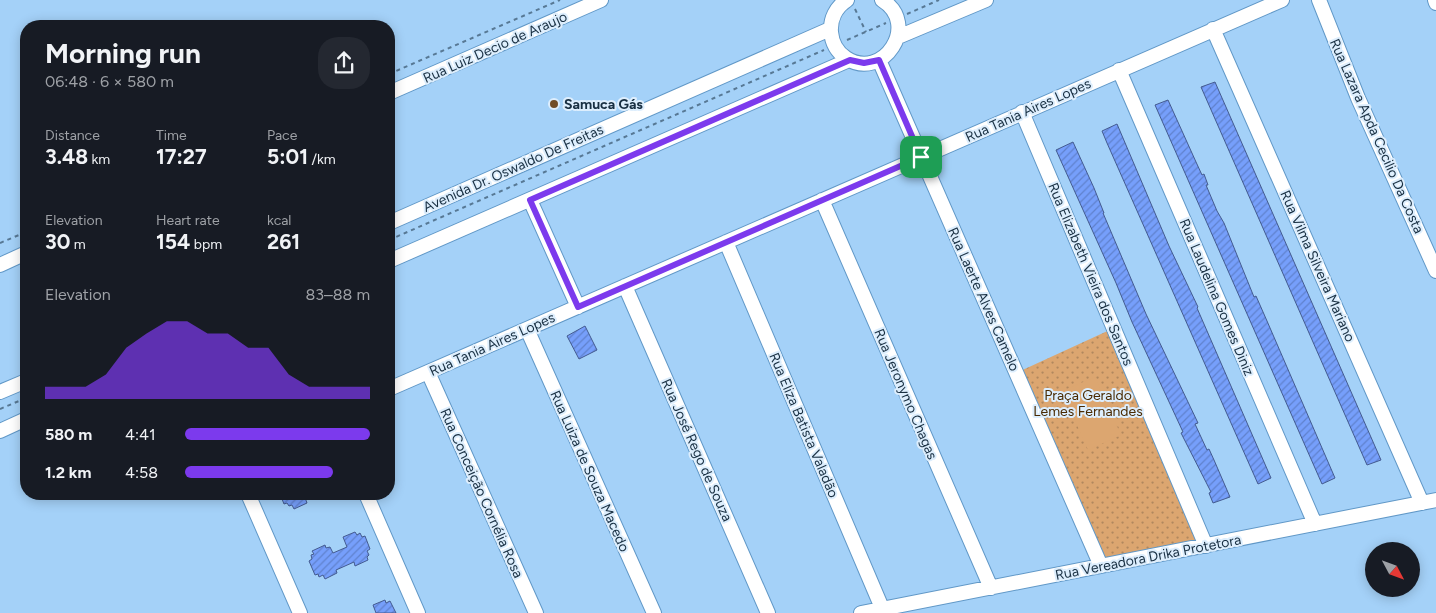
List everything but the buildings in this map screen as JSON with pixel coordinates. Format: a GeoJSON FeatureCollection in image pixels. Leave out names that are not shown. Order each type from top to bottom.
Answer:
{"type":"FeatureCollection","features":[{"type":"Feature","properties":{"kind":"street","name":"Rua Luiz Decio de Araujo"},"geometry":{"type":"LineString","coordinates":[[395,91],[601,0]]}},
{"type":"Feature","properties":{"kind":"street"},"geometry":{"type":"LineString","coordinates":[[898,36],[986,0]]}},
{"type":"Feature","properties":{"kind":"street","name":"Rua Tania Aires Lopes"},"geometry":{"type":"LineString","coordinates":[[395,386],[1282,0]]}},
{"type":"Feature","properties":{"kind":"street","name":"Rua Lazara Apda Cecilio Da Costa"},"geometry":{"type":"LineString","coordinates":[[1319,0],[1358,98],[1436,271]]}},
{"type":"Feature","properties":{"kind":"street"},"geometry":{"type":"LineString","coordinates":[[844,4],[834,14],[830,29],[835,46],[843,56],[850,60],[864,63],[879,60],[891,50],[898,36],[896,18],[886,1]]}},
{"type":"Feature","properties":{"kind":"street","name":"Avenida Dr. Oswaldo De Freitas"},"geometry":{"type":"LineString","coordinates":[[395,220],[830,29]]}},
{"type":"Feature","properties":{"kind":"street","name":"Rua Vilma Silveira Mariano"},"geometry":{"type":"LineString","coordinates":[[1213,29],[1422,503]]}},
{"type":"Feature","properties":{"kind":"street"},"geometry":{"type":"LineString","coordinates":[[395,258],[850,60]]}},
{"type":"Feature","properties":{"kind":"street","name":"Rua Laerte Alves Camelo"},"geometry":{"type":"LineString","coordinates":[[879,60],[1101,566]]}},
{"type":"Feature","properties":{"kind":"street","name":"Rua Laudelina Gomes Diniz"},"geometry":{"type":"LineString","coordinates":[[1119,70],[1315,524]]}},
{"type":"Feature","properties":{"kind":"street","name":"Rua Elizabeth Vieira dos Santos"},"geometry":{"type":"LineString","coordinates":[[1022,112],[1206,546]]}},
{"type":"Feature","properties":{"kind":"street"},"geometry":{"type":"LineString","coordinates":[[530,200],[578,307]]}},
{"type":"Feature","properties":{"kind":"street","name":"Rua Jeronymo Chagas"},"geometry":{"type":"LineString","coordinates":[[822,200],[991,588]]}},
{"type":"Feature","properties":{"kind":"street","name":"Rua Eliza Batista Valadão"},"geometry":{"type":"LineString","coordinates":[[726,242],[882,608]]}},
{"type":"Feature","properties":{"kind":"street"},"geometry":{"type":"LineString","coordinates":[[0,265],[20,256]]}},
{"type":"Feature","properties":{"kind":"street","name":"Rua José Rego de Souza"},"geometry":{"type":"LineString","coordinates":[[625,286],[768,613]]}},
{"type":"Feature","properties":{"kind":"street","name":"Rua Luiza de Souza Macedo"},"geometry":{"type":"LineString","coordinates":[[527,329],[654,613]]}},
{"type":"Feature","properties":{"kind":"street","name":"Rua Conceição Cornélia Rosa"},"geometry":{"type":"LineString","coordinates":[[428,372],[536,613]]}},
{"type":"Feature","properties":{"kind":"street"},"geometry":{"type":"LineString","coordinates":[[0,392],[20,384]]}},
{"type":"Feature","properties":{"kind":"street"},"geometry":{"type":"LineString","coordinates":[[0,431],[20,422]]}},
{"type":"Feature","properties":{"kind":"street"},"geometry":{"type":"LineString","coordinates":[[251,500],[300,613]]}},
{"type":"Feature","properties":{"kind":"street"},"geometry":{"type":"LineString","coordinates":[[369,500],[418,613]]}},
{"type":"Feature","properties":{"kind":"street","name":"Rua Vereadora Drika Protetora"},"geometry":{"type":"LineString","coordinates":[[860,613],[1436,500]]}},
{"type":"Feature","properties":{"kind":"path"},"geometry":{"type":"LineString","coordinates":[[395,71],[560,0]]}},
{"type":"Feature","properties":{"kind":"path"},"geometry":{"type":"LineString","coordinates":[[395,237],[939,0]]}},
{"type":"Feature","properties":{"kind":"path"},"geometry":{"type":"LineString","coordinates":[[844,4],[866,32]]}},
{"type":"Feature","properties":{"kind":"path"},"geometry":{"type":"LineString","coordinates":[[0,243],[20,235]]}},
{"type":"Feature","properties":{"kind":"path"},"geometry":{"type":"LineString","coordinates":[[0,409],[20,401]]}},
{"type":"Feature","properties":{"kind":"green space","name":"Praça Geraldo Lemes Fernandes"},"geometry":{"type":"Polygon","coordinates":[[[1114,328],[1206,546],[1101,566],[1016,373],[1114,328]]]}},
{"type":"Feature","properties":{"kind":"green space"},"geometry":{"type":"Polygon","coordinates":[[[1095,377],[1121,435],[1088,450],[1062,391],[1095,377]]]}},
{"type":"Feature","properties":{"kind":"place","name":"Samuca Gás"},"geometry":{"type":"Point","coordinates":[554,104]}},
{"type":"Feature","properties":{"kind":"route"},"geometry":{"type":"LineString","coordinates":[[850,60],[864,63],[879,60],[921,157],[578,307],[530,200],[850,60]]}}]}
